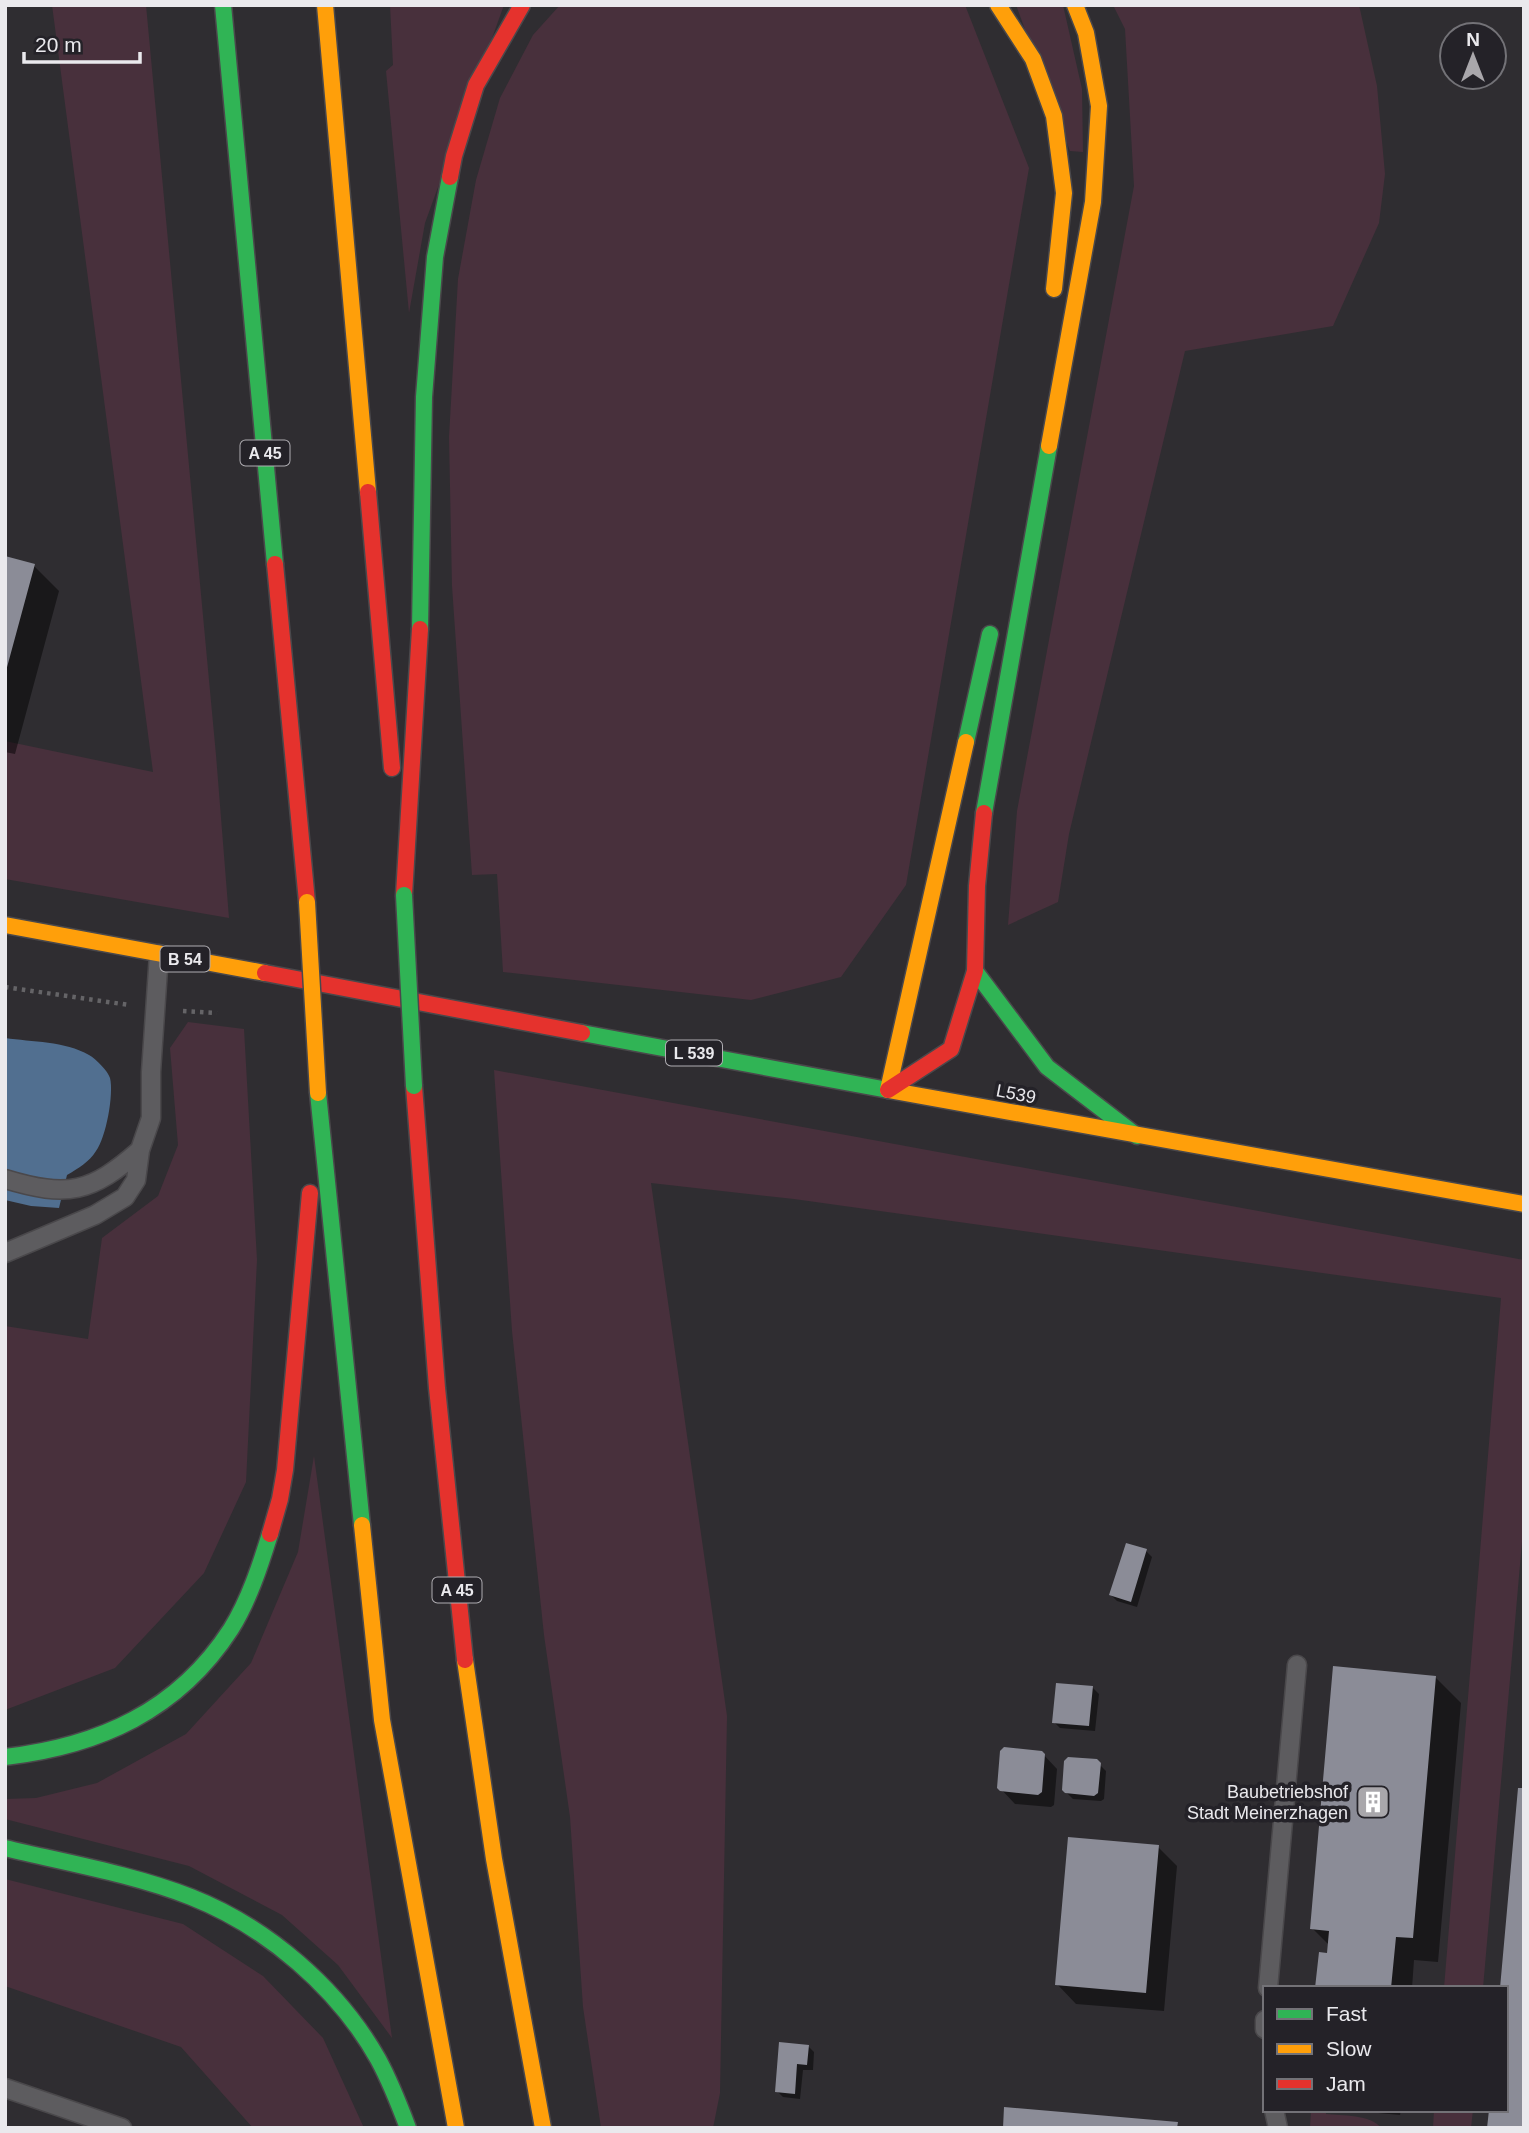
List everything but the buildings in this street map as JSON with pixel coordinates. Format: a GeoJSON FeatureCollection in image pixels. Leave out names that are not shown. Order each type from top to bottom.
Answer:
{"type":"FeatureCollection","features":[{"type":"Feature","properties":{"kind":"main road","name":"A 45"},"geometry":{"type":"LineString","coordinates":[[223,5],[307,902],[318,1093],[382,1720],[456,2128]]}},
{"type":"Feature","properties":{"kind":"main road","name":"A 45"},"geometry":{"type":"LineString","coordinates":[[325,5],[404,895],[414,1086],[437,1388],[463,1646],[494,1859],[543,2128]]}},
{"type":"Feature","properties":{"kind":"main road"},"geometry":{"type":"LineString","coordinates":[[404,895],[422,592],[424,397],[435,257],[454,156],[476,85],[522,5]]}},
{"type":"Feature","properties":{"kind":"main road"},"geometry":{"type":"LineString","coordinates":[[998,5],[1032,59],[1054,116],[1064,193],[1052,311]]}},
{"type":"Feature","properties":{"kind":"main road"},"geometry":{"type":"LineString","coordinates":[[888,1090],[951,1049],[975,971],[977,886],[986,793],[1093,202],[1099,106],[1086,33],[1075,5]]}},
{"type":"Feature","properties":{"kind":"main road"},"geometry":{"type":"LineString","coordinates":[[888,1090],[993,618]]}},
{"type":"Feature","properties":{"kind":"main road","name":"B 54"},"geometry":{"type":"LineString","coordinates":[[5,925],[365,992]]}},
{"type":"Feature","properties":{"kind":"main road"},"geometry":{"type":"LineString","coordinates":[[975,971],[1047,1066],[1137,1136]]}},
{"type":"Feature","properties":{"kind":"main road","name":"L 539"},"geometry":{"type":"LineString","coordinates":[[365,992],[888,1090]]}},
{"type":"Feature","properties":{"kind":"main road","name":"L539"},"geometry":{"type":"LineString","coordinates":[[888,1090],[1137,1136]]}},
{"type":"Feature","properties":{"kind":"main road"},"geometry":{"type":"LineString","coordinates":[[5,1757],[40,1754],[86,1743],[129,1724],[169,1698],[203,1665],[217,1647],[231,1628],[252,1586],[280,1497],[295,1375],[318,1093]]}},
{"type":"Feature","properties":{"kind":"main road","name":"L 539"},"geometry":{"type":"LineString","coordinates":[[1137,1136],[1524,1204]]}},
{"type":"Feature","properties":{"kind":"main road"},"geometry":{"type":"LineString","coordinates":[[5,1848],[152,1885],[209,1905],[260,1934],[307,1970],[341,2006],[365,2038],[386,2074],[408,2128]]}},
{"type":"Feature","properties":{"kind":"lane"},"geometry":{"type":"LineString","coordinates":[[5,1253],[95,1216],[125,1197],[136,1180],[140,1150],[151,1118],[151,1072],[159,954]]}},
{"type":"Feature","properties":{"kind":"lane"},"geometry":{"type":"LineString","coordinates":[[5,1179],[31,1187],[68,1191],[90,1185],[115,1171],[140,1150]]}},
{"type":"Feature","properties":{"kind":"lane"},"geometry":{"type":"LineString","coordinates":[[1268,1986],[1297,1665]]}},
{"type":"Feature","properties":{"kind":"lane"},"geometry":{"type":"LineString","coordinates":[[5,2088],[122,2128]]}},
{"type":"Feature","properties":{"kind":"path"},"geometry":{"type":"LineString","coordinates":[[5,987],[155,1009],[217,1013]]}},
{"type":"Feature","properties":{"kind":"shaded area"},"geometry":{"type":"Polygon","coordinates":[[[52,5],[146,5],[229,918],[5,879],[5,741],[153,772],[52,5]]]}},
{"type":"Feature","properties":{"kind":"shaded area"},"geometry":{"type":"Polygon","coordinates":[[[390,5],[504,5],[425,223],[409,313],[386,71],[393,65],[390,5]]]}},
{"type":"Feature","properties":{"kind":"shaded area"},"geometry":{"type":"Polygon","coordinates":[[[560,5],[965,5],[1029,168],[906,885],[841,977],[751,1000],[503,972],[497,874],[472,875],[452,586],[449,437],[458,279],[476,180],[500,98],[533,35],[560,5]]]}},
{"type":"Feature","properties":{"kind":"shaded area"},"geometry":{"type":"Polygon","coordinates":[[[1016,5],[1063,5],[1082,89],[1083,152],[1070,151],[1016,5]]]}},
{"type":"Feature","properties":{"kind":"shaded area"},"geometry":{"type":"Polygon","coordinates":[[[1113,5],[1359,5],[1377,86],[1385,174],[1379,223],[1333,326],[1185,351],[1069,834],[1058,902],[1008,925],[1017,811],[1134,186],[1125,29],[1113,5]]]}},
{"type":"Feature","properties":{"kind":"shaded area"},"geometry":{"type":"Polygon","coordinates":[[[188,1022],[244,1029],[257,1260],[246,1482],[204,1573],[115,1668],[5,1710],[5,1326],[88,1339],[102,1238],[158,1196],[178,1145],[170,1048],[188,1022]]]}},
{"type":"Feature","properties":{"kind":"shaded area"},"geometry":{"type":"Polygon","coordinates":[[[494,1070],[1524,1260],[1524,1519],[1483,1986],[1444,1986],[1501,1298],[794,1199],[651,1183],[727,1716],[720,2093],[713,2128],[601,2128],[583,2007],[570,1817],[544,1635],[512,1331],[494,1070]]]}},
{"type":"Feature","properties":{"kind":"shaded area"},"geometry":{"type":"Polygon","coordinates":[[[314,1456],[392,2038],[338,1965],[282,1915],[189,1866],[5,1819],[5,1799],[36,1798],[97,1783],[186,1734],[251,1663],[298,1552],[314,1456]]]}},
{"type":"Feature","properties":{"kind":"shaded area"},"geometry":{"type":"Polygon","coordinates":[[[5,1879],[183,1924],[263,1976],[323,2038],[364,2128],[253,2128],[181,2047],[5,1986],[5,1879]]]}},
{"type":"Feature","properties":{"kind":"shaded area"},"geometry":{"type":"Polygon","coordinates":[[[1311,2112],[1326,2112],[1370,2120],[1381,2128],[1310,2128],[1311,2112]]]}},
{"type":"Feature","properties":{"kind":"shaded area"},"geometry":{"type":"Polygon","coordinates":[[[1434,2112],[1473,2112],[1471,2128],[1433,2128],[1434,2112]]]}},
{"type":"Feature","properties":{"kind":"water"},"geometry":{"type":"Polygon","coordinates":[[[5,1038],[80,1050],[98,1062],[110,1078],[110,1105],[100,1145],[90,1158],[67,1175],[59,1208],[31,1206],[5,1200],[5,1038]]]}},
{"type":"Feature","properties":{"kind":"traffic: fast"},"geometry":{"type":"LineString","coordinates":[[223,5],[275,564]]}},
{"type":"Feature","properties":{"kind":"traffic: fast"},"geometry":{"type":"LineString","coordinates":[[420,629],[424,397],[435,257],[450,177]]}},
{"type":"Feature","properties":{"kind":"traffic: fast"},"geometry":{"type":"LineString","coordinates":[[984,813],[1049,446]]}},
{"type":"Feature","properties":{"kind":"traffic: fast"},"geometry":{"type":"LineString","coordinates":[[966,742],[990,634]]}},
{"type":"Feature","properties":{"kind":"traffic: fast"},"geometry":{"type":"LineString","coordinates":[[404,895],[414,1086]]}},
{"type":"Feature","properties":{"kind":"traffic: fast"},"geometry":{"type":"LineString","coordinates":[[975,971],[1047,1067],[1137,1136]]}},
{"type":"Feature","properties":{"kind":"traffic: fast"},"geometry":{"type":"LineString","coordinates":[[582,1033],[888,1090]]}},
{"type":"Feature","properties":{"kind":"traffic: fast"},"geometry":{"type":"LineString","coordinates":[[318,1093],[362,1525]]}},
{"type":"Feature","properties":{"kind":"traffic: fast"},"geometry":{"type":"LineString","coordinates":[[5,1757],[40,1752],[104,1733],[161,1703],[187,1682],[210,1658],[231,1629],[254,1583],[270,1534]]}},
{"type":"Feature","properties":{"kind":"traffic: fast"},"geometry":{"type":"LineString","coordinates":[[5,1848],[123,1875],[169,1889],[219,1910],[273,1943],[321,1984],[362,2033],[378,2059],[408,2128]]}},
{"type":"Feature","properties":{"kind":"traffic: slow"},"geometry":{"type":"LineString","coordinates":[[325,5],[368,492]]}},
{"type":"Feature","properties":{"kind":"traffic: slow"},"geometry":{"type":"LineString","coordinates":[[998,5],[1033,59],[1054,116],[1064,193],[1054,289]]}},
{"type":"Feature","properties":{"kind":"traffic: slow"},"geometry":{"type":"LineString","coordinates":[[1049,446],[1093,202],[1099,106],[1086,33],[1075,5]]}},
{"type":"Feature","properties":{"kind":"traffic: slow"},"geometry":{"type":"LineString","coordinates":[[888,1090],[966,742]]}},
{"type":"Feature","properties":{"kind":"traffic: slow"},"geometry":{"type":"LineString","coordinates":[[307,902],[318,1093]]}},
{"type":"Feature","properties":{"kind":"traffic: slow"},"geometry":{"type":"LineString","coordinates":[[5,925],[265,973]]}},
{"type":"Feature","properties":{"kind":"traffic: slow"},"geometry":{"type":"LineString","coordinates":[[888,1090],[1524,1204]]}},
{"type":"Feature","properties":{"kind":"traffic: slow"},"geometry":{"type":"LineString","coordinates":[[362,1525],[382,1720],[456,2128]]}},
{"type":"Feature","properties":{"kind":"traffic: slow"},"geometry":{"type":"LineString","coordinates":[[465,1660],[494,1859],[543,2128]]}},
{"type":"Feature","properties":{"kind":"traffic: jam"},"geometry":{"type":"LineString","coordinates":[[450,177],[476,85],[522,5]]}},
{"type":"Feature","properties":{"kind":"traffic: jam"},"geometry":{"type":"LineString","coordinates":[[368,492],[392,768]]}},
{"type":"Feature","properties":{"kind":"traffic: jam"},"geometry":{"type":"LineString","coordinates":[[275,564],[307,902]]}},
{"type":"Feature","properties":{"kind":"traffic: jam"},"geometry":{"type":"LineString","coordinates":[[404,895],[420,629]]}},
{"type":"Feature","properties":{"kind":"traffic: jam"},"geometry":{"type":"LineString","coordinates":[[888,1090],[951,1049],[975,971],[977,886],[984,813]]}},
{"type":"Feature","properties":{"kind":"traffic: jam"},"geometry":{"type":"LineString","coordinates":[[265,973],[582,1033]]}},
{"type":"Feature","properties":{"kind":"traffic: jam"},"geometry":{"type":"LineString","coordinates":[[414,1086],[437,1388],[465,1660]]}},
{"type":"Feature","properties":{"kind":"traffic: jam"},"geometry":{"type":"LineString","coordinates":[[270,1534],[285,1470],[310,1193]]}},
{"type":"Feature","properties":{"kind":"place","name":"Baubetriebshof Stadt Meinerzhagen"},"geometry":{"type":"Point","coordinates":[1373,1802]}}]}
